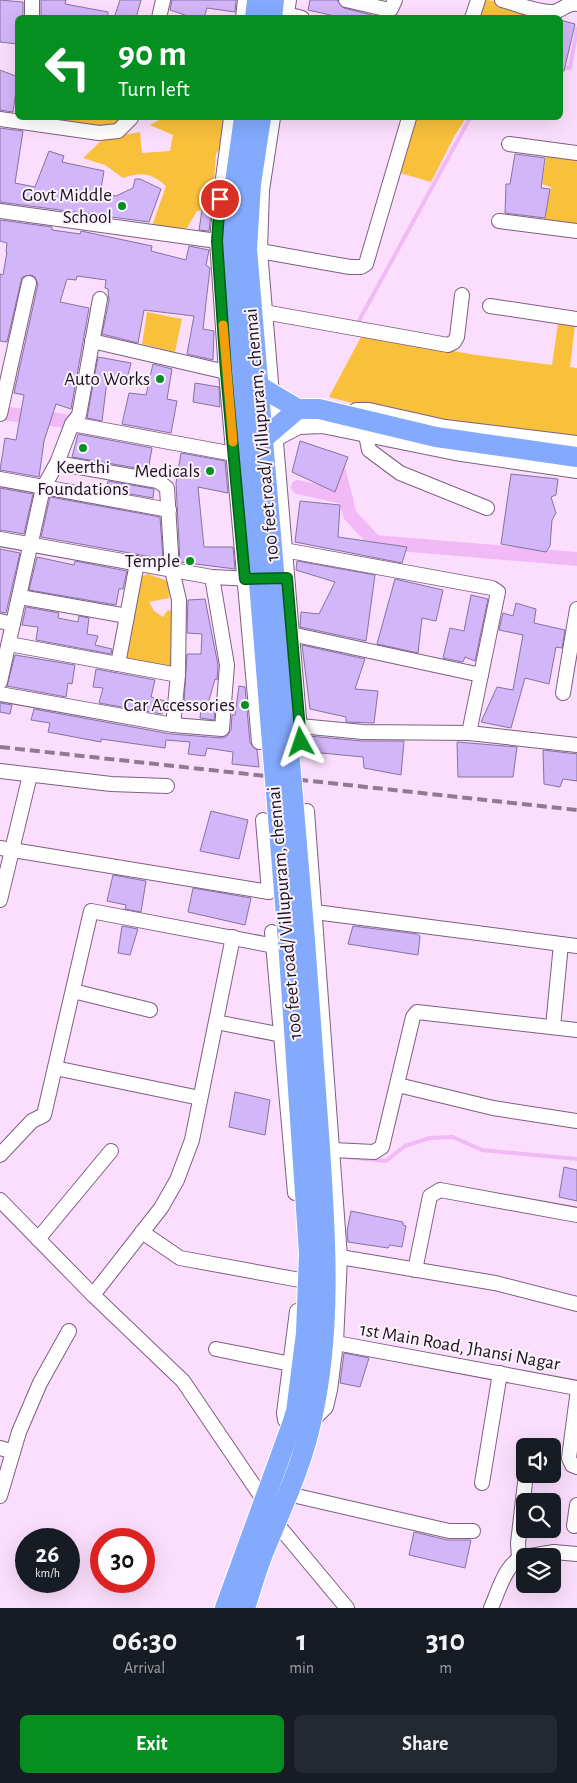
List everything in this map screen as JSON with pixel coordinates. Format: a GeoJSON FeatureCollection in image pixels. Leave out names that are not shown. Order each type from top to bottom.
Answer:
{"type":"FeatureCollection","features":[{"type":"Feature","properties":{"kind":"highway"},"geometry":{"type":"LineString","coordinates":[[255,15],[257,0]]}},
{"type":"Feature","properties":{"kind":"highway","name":"100 feet road/ Villupuram, chennai"},"geometry":{"type":"LineString","coordinates":[[225,1608],[247,1542],[265,1502],[296,1412],[306,1333],[310,1254],[291,938],[270,439],[259,386],[232,204],[244,120]]}},
{"type":"Feature","properties":{"kind":"highway","name":"100 feet road/ Villupuram, chennai"},"geometry":{"type":"LineString","coordinates":[[245,1608],[263,1554],[288,1494],[312,1422],[323,1335],[326,1255],[291,938],[255,530],[246,462],[238,372],[239,250],[261,120]]}},
{"type":"Feature","properties":{"kind":"highway"},"geometry":{"type":"LineString","coordinates":[[259,386],[298,409],[320,409],[436,437],[577,457]]}},
{"type":"Feature","properties":{"kind":"highway"},"geometry":{"type":"LineString","coordinates":[[270,439],[298,409]]}},
{"type":"Feature","properties":{"kind":"street"},"geometry":{"type":"LineString","coordinates":[[32,0],[32,15]]}},
{"type":"Feature","properties":{"kind":"street"},"geometry":{"type":"LineString","coordinates":[[160,15],[162,0]]}},
{"type":"Feature","properties":{"kind":"street"},"geometry":{"type":"LineString","coordinates":[[243,15],[245,0]]}},
{"type":"Feature","properties":{"kind":"street"},"geometry":{"type":"LineString","coordinates":[[280,12],[289,0]]}},
{"type":"Feature","properties":{"kind":"street"},"geometry":{"type":"LineString","coordinates":[[346,0],[391,9],[395,0]]}},
{"type":"Feature","properties":{"kind":"street"},"geometry":{"type":"LineString","coordinates":[[473,15],[478,0]]}},
{"type":"Feature","properties":{"kind":"street"},"geometry":{"type":"LineString","coordinates":[[502,0],[550,12],[576,2]]}},
{"type":"Feature","properties":{"kind":"street"},"geometry":{"type":"LineString","coordinates":[[0,118],[15,120]]}},
{"type":"Feature","properties":{"kind":"street"},"geometry":{"type":"LineString","coordinates":[[18,120],[99,133],[118,131],[129,120]]}},
{"type":"Feature","properties":{"kind":"street"},"geometry":{"type":"LineString","coordinates":[[231,120],[222,186],[239,250],[264,312],[270,439],[287,578],[301,742]]}},
{"type":"Feature","properties":{"kind":"street"},"geometry":{"type":"LineString","coordinates":[[259,742],[226,372],[239,250],[262,190],[273,120]]}},
{"type":"Feature","properties":{"kind":"street"},"geometry":{"type":"LineString","coordinates":[[0,211],[239,250],[350,267],[361,267],[366,264],[408,120]]}},
{"type":"Feature","properties":{"kind":"street"},"geometry":{"type":"LineString","coordinates":[[509,144],[577,153]]}},
{"type":"Feature","properties":{"kind":"street"},"geometry":{"type":"LineString","coordinates":[[499,221],[577,231]]}},
{"type":"Feature","properties":{"kind":"street"},"geometry":{"type":"LineString","coordinates":[[0,414],[30,284]]}},
{"type":"Feature","properties":{"kind":"street"},"geometry":{"type":"LineString","coordinates":[[264,312],[354,330],[448,345],[454,342],[457,336],[462,295]]}},
{"type":"Feature","properties":{"kind":"street"},"geometry":{"type":"LineString","coordinates":[[0,682],[9,644],[6,623],[20,597],[43,488],[57,463],[72,424],[79,415],[100,299]]}},
{"type":"Feature","properties":{"kind":"street"},"geometry":{"type":"LineString","coordinates":[[490,306],[577,319]]}},
{"type":"Feature","properties":{"kind":"street"},"geometry":{"type":"LineString","coordinates":[[92,341],[226,372]]}},
{"type":"Feature","properties":{"kind":"street"},"geometry":{"type":"LineString","coordinates":[[344,430],[347,419],[356,410],[369,410],[444,427],[577,443]]}},
{"type":"Feature","properties":{"kind":"street"},"geometry":{"type":"LineString","coordinates":[[72,424],[234,454]]}},
{"type":"Feature","properties":{"kind":"street"},"geometry":{"type":"LineString","coordinates":[[270,439],[299,428],[322,426],[455,453],[577,471]]}},
{"type":"Feature","properties":{"kind":"street"},"geometry":{"type":"LineString","coordinates":[[366,435],[370,450],[400,473],[487,508]]}},
{"type":"Feature","properties":{"kind":"street"},"geometry":{"type":"LineString","coordinates":[[541,465],[545,439]]}},
{"type":"Feature","properties":{"kind":"street"},"geometry":{"type":"LineString","coordinates":[[57,463],[158,481],[166,488],[172,570],[179,600],[178,675],[173,725]]}},
{"type":"Feature","properties":{"kind":"street"},"geometry":{"type":"LineString","coordinates":[[0,479],[169,510]]}},
{"type":"Feature","properties":{"kind":"street"},"geometry":{"type":"LineString","coordinates":[[0,539],[212,577],[245,579],[287,578]]}},
{"type":"Feature","properties":{"kind":"street"},"geometry":{"type":"LineString","coordinates":[[284,550],[492,588],[498,592],[469,734]]}},
{"type":"Feature","properties":{"kind":"street"},"geometry":{"type":"LineString","coordinates":[[118,664],[136,563]]}},
{"type":"Feature","properties":{"kind":"street"},"geometry":{"type":"LineString","coordinates":[[0,694],[173,725],[222,729],[227,665],[212,577]]}},
{"type":"Feature","properties":{"kind":"street"},"geometry":{"type":"LineString","coordinates":[[20,597],[127,616]]}},
{"type":"Feature","properties":{"kind":"street"},"geometry":{"type":"LineString","coordinates":[[563,693],[573,653],[577,609]]}},
{"type":"Feature","properties":{"kind":"street"},"geometry":{"type":"LineString","coordinates":[[291,634],[481,675]]}},
{"type":"Feature","properties":{"kind":"street"},"geometry":{"type":"LineString","coordinates":[[9,644],[178,675]]}},
{"type":"Feature","properties":{"kind":"street"},"geometry":{"type":"LineString","coordinates":[[300,726],[363,732],[469,734],[577,745]]}},
{"type":"Feature","properties":{"kind":"street"},"geometry":{"type":"LineString","coordinates":[[0,771],[111,784],[167,786]]}},
{"type":"Feature","properties":{"kind":"street"},"geometry":{"type":"LineString","coordinates":[[0,900],[6,849],[30,775]]}},
{"type":"Feature","properties":{"kind":"street"},"geometry":{"type":"LineString","coordinates":[[291,1427],[285,1420],[284,1414],[292,1364],[300,1280],[300,1252],[282,1034],[291,938],[315,912],[307,811]]}},
{"type":"Feature","properties":{"kind":"street"},"geometry":{"type":"LineString","coordinates":[[6,849],[269,892],[263,820]]}},
{"type":"Feature","properties":{"kind":"street"},"geometry":{"type":"LineString","coordinates":[[0,1155],[32,1121],[44,1115],[91,911],[233,937],[291,938]]}},
{"type":"Feature","properties":{"kind":"street"},"geometry":{"type":"LineString","coordinates":[[315,912],[577,946]]}},
{"type":"Feature","properties":{"kind":"street"},"geometry":{"type":"LineString","coordinates":[[93,1295],[161,1208],[176,1180],[192,1140],[233,937]]}},
{"type":"Feature","properties":{"kind":"street"},"geometry":{"type":"LineString","coordinates":[[291,938],[333,1150],[340,1258],[336,1343],[328,1402],[312,1422]]}},
{"type":"Feature","properties":{"kind":"street"},"geometry":{"type":"LineString","coordinates":[[553,1027],[561,944]]}},
{"type":"Feature","properties":{"kind":"street"},"geometry":{"type":"LineString","coordinates":[[73,992],[150,1010]]}},
{"type":"Feature","properties":{"kind":"street"},"geometry":{"type":"LineString","coordinates":[[333,1150],[374,1152],[379,1150],[398,1085],[413,1017],[417,1012],[577,1030]]}},
{"type":"Feature","properties":{"kind":"street"},"geometry":{"type":"LineString","coordinates":[[216,1022],[282,1034]]}},
{"type":"Feature","properties":{"kind":"street"},"geometry":{"type":"LineString","coordinates":[[55,1068],[200,1098]]}},
{"type":"Feature","properties":{"kind":"street"},"geometry":{"type":"LineString","coordinates":[[398,1085],[493,1108],[577,1121]]}},
{"type":"Feature","properties":{"kind":"street"},"geometry":{"type":"LineString","coordinates":[[38,1239],[111,1151]]}},
{"type":"Feature","properties":{"kind":"street"},"geometry":{"type":"LineString","coordinates":[[415,1270],[430,1196],[435,1191],[440,1190],[577,1216]]}},
{"type":"Feature","properties":{"kind":"street"},"geometry":{"type":"LineString","coordinates":[[0,1200],[93,1295],[183,1381],[265,1502]]}},
{"type":"Feature","properties":{"kind":"street"},"geometry":{"type":"LineString","coordinates":[[142,1232],[180,1258],[300,1280]]}},
{"type":"Feature","properties":{"kind":"street"},"geometry":{"type":"LineString","coordinates":[[340,1258],[495,1283],[577,1304]]}},
{"type":"Feature","properties":{"kind":"street"},"geometry":{"type":"LineString","coordinates":[[0,1496],[7,1450],[19,1432],[40,1383],[69,1331]]}},
{"type":"Feature","properties":{"kind":"street","name":"1st Main Road, Jhansi Nagar"},"geometry":{"type":"LineString","coordinates":[[336,1343],[577,1388]]}},
{"type":"Feature","properties":{"kind":"street"},"geometry":{"type":"LineString","coordinates":[[216,1349],[292,1364]]}},
{"type":"Feature","properties":{"kind":"street"},"geometry":{"type":"LineString","coordinates":[[482,1483],[500,1373]]}},
{"type":"Feature","properties":{"kind":"street"},"geometry":{"type":"LineString","coordinates":[[577,1397],[568,1458],[572,1465],[577,1467]]}},
{"type":"Feature","properties":{"kind":"street"},"geometry":{"type":"LineString","coordinates":[[522,1548],[518,1536],[525,1483]]}},
{"type":"Feature","properties":{"kind":"street"},"geometry":{"type":"LineString","coordinates":[[288,1494],[449,1531],[473,1531]]}},
{"type":"Feature","properties":{"kind":"street"},"geometry":{"type":"LineString","coordinates":[[574,1526],[577,1504]]}},
{"type":"Feature","properties":{"kind":"street"},"geometry":{"type":"LineString","coordinates":[[277,1524],[347,1608]]}},
{"type":"Feature","properties":{"kind":"street"},"geometry":{"type":"LineString","coordinates":[[561,1553],[577,1554]]}},
{"type":"Feature","properties":{"kind":"street"},"geometry":{"type":"LineString","coordinates":[[491,1608],[507,1574],[516,1566]]}},
{"type":"Feature","properties":{"kind":"shaded area"},"geometry":{"type":"Polygon","coordinates":[[[485,0],[528,6],[524,15],[474,15],[485,0]]]}},
{"type":"Feature","properties":{"kind":"shaded area"},"geometry":{"type":"Polygon","coordinates":[[[56,120],[123,120],[121,124],[95,129],[55,122],[56,120]]]}},
{"type":"Feature","properties":{"kind":"shaded area"},"geometry":{"type":"Polygon","coordinates":[[[159,120],[223,120],[222,145],[216,154],[212,207],[197,211],[187,228],[170,229],[152,226],[166,186],[161,181],[145,174],[123,178],[105,165],[83,158],[104,138],[140,132],[142,153],[170,151],[173,135],[150,125],[159,120]]]}},
{"type":"Feature","properties":{"kind":"shaded area"},"geometry":{"type":"Polygon","coordinates":[[[410,120],[465,120],[431,182],[397,172],[410,120]]]}},
{"type":"Feature","properties":{"kind":"shaded area"},"geometry":{"type":"Polygon","coordinates":[[[547,152],[577,154],[577,229],[543,227],[551,187],[542,184],[547,152]]]}},
{"type":"Feature","properties":{"kind":"shaded area"},"geometry":{"type":"Polygon","coordinates":[[[147,312],[182,319],[175,352],[142,344],[147,312]]]}},
{"type":"Feature","properties":{"kind":"shaded area"},"geometry":{"type":"Polygon","coordinates":[[[558,323],[575,325],[570,367],[577,368],[577,442],[445,427],[329,397],[362,335],[476,355],[552,365],[558,323]]]}},
{"type":"Feature","properties":{"kind":"shaded area"},"geometry":{"type":"Polygon","coordinates":[[[148,574],[168,581],[169,598],[149,602],[154,611],[163,617],[168,610],[173,612],[171,667],[123,661],[142,576],[148,574]]]}},
{"type":"Feature","properties":{"kind":"building"},"geometry":{"type":"Polygon","coordinates":[[[0,0],[23,2],[23,15],[15,15],[15,44],[0,42],[0,0]]]}},
{"type":"Feature","properties":{"kind":"building"},"geometry":{"type":"Polygon","coordinates":[[[41,0],[66,0],[65,4],[108,12],[108,15],[41,15],[41,0]]]}},
{"type":"Feature","properties":{"kind":"building"},"geometry":{"type":"Polygon","coordinates":[[[120,0],[141,0],[137,15],[115,15],[120,0]]]}},
{"type":"Feature","properties":{"kind":"building"},"geometry":{"type":"Polygon","coordinates":[[[172,0],[236,0],[235,12],[207,8],[205,15],[185,15],[170,10],[172,0]]]}},
{"type":"Feature","properties":{"kind":"building"},"geometry":{"type":"Polygon","coordinates":[[[310,0],[337,0],[344,8],[371,15],[330,15],[308,10],[310,0]]]}},
{"type":"Feature","properties":{"kind":"building"},"geometry":{"type":"Polygon","coordinates":[[[563,21],[575,24],[563,71],[563,21]]]}},
{"type":"Feature","properties":{"kind":"building"},"geometry":{"type":"Polygon","coordinates":[[[0,70],[15,76],[15,98],[13,112],[0,110],[0,70]]]}},
{"type":"Feature","properties":{"kind":"building"},"geometry":{"type":"Polygon","coordinates":[[[0,128],[23,131],[15,183],[35,187],[49,151],[64,156],[62,162],[104,171],[100,194],[116,196],[133,188],[135,179],[140,179],[161,189],[149,222],[0,202],[0,128]]]}},
{"type":"Feature","properties":{"kind":"building"},"geometry":{"type":"Polygon","coordinates":[[[515,154],[545,158],[541,188],[550,189],[545,218],[505,213],[506,184],[510,184],[515,154]]]}},
{"type":"Feature","properties":{"kind":"building"},"geometry":{"type":"Polygon","coordinates":[[[202,210],[211,212],[209,231],[199,230],[202,210]]]}},
{"type":"Feature","properties":{"kind":"building"},"geometry":{"type":"Polygon","coordinates":[[[0,220],[52,227],[52,230],[80,234],[81,231],[152,246],[151,251],[186,260],[189,246],[209,250],[206,265],[210,268],[203,329],[214,331],[213,360],[187,354],[194,316],[144,310],[138,343],[102,334],[109,301],[108,289],[105,288],[106,280],[77,276],[76,280],[67,279],[60,302],[89,308],[71,409],[56,404],[44,441],[39,477],[0,470],[5,438],[16,440],[24,395],[14,393],[38,284],[35,277],[31,275],[22,277],[7,342],[0,341],[0,274],[3,275],[7,243],[0,241],[0,220]]]}},
{"type":"Feature","properties":{"kind":"building"},"geometry":{"type":"Polygon","coordinates":[[[98,357],[131,363],[126,383],[107,381],[102,421],[87,418],[98,357]]]}},
{"type":"Feature","properties":{"kind":"building"},"geometry":{"type":"Polygon","coordinates":[[[153,364],[172,369],[167,399],[177,401],[171,433],[122,424],[129,393],[146,395],[153,364]]]}},
{"type":"Feature","properties":{"kind":"building"},"geometry":{"type":"Polygon","coordinates":[[[195,383],[219,387],[220,407],[193,402],[195,383]]]}},
{"type":"Feature","properties":{"kind":"building"},"geometry":{"type":"Polygon","coordinates":[[[78,434],[152,448],[148,470],[72,457],[78,434]]]}},
{"type":"Feature","properties":{"kind":"building"},"geometry":{"type":"Polygon","coordinates":[[[300,441],[348,457],[335,492],[292,472],[300,441]]]}},
{"type":"Feature","properties":{"kind":"building"},"geometry":{"type":"Polygon","coordinates":[[[181,453],[225,461],[228,493],[198,487],[204,547],[233,547],[235,569],[180,562],[176,483],[181,453]]]}},
{"type":"Feature","properties":{"kind":"building"},"geometry":{"type":"Polygon","coordinates":[[[511,474],[558,479],[556,495],[551,497],[556,513],[552,520],[550,546],[546,552],[501,544],[511,474]]]}},
{"type":"Feature","properties":{"kind":"building"},"geometry":{"type":"Polygon","coordinates":[[[108,481],[154,489],[153,498],[107,490],[108,481]]]}},
{"type":"Feature","properties":{"kind":"building"},"geometry":{"type":"Polygon","coordinates":[[[0,488],[33,494],[24,534],[0,530],[0,488]]]}},
{"type":"Feature","properties":{"kind":"building"},"geometry":{"type":"Polygon","coordinates":[[[50,497],[160,517],[163,559],[41,537],[50,497]]]}},
{"type":"Feature","properties":{"kind":"building"},"geometry":{"type":"Polygon","coordinates":[[[300,501],[340,505],[338,537],[407,547],[402,563],[295,542],[300,501]]]}},
{"type":"Feature","properties":{"kind":"building"},"geometry":{"type":"Polygon","coordinates":[[[0,549],[20,553],[6,613],[0,612],[0,549]]]}},
{"type":"Feature","properties":{"kind":"building"},"geometry":{"type":"Polygon","coordinates":[[[37,557],[74,565],[75,561],[127,571],[123,589],[119,589],[116,605],[29,590],[37,557]]]}},
{"type":"Feature","properties":{"kind":"building"},"geometry":{"type":"Polygon","coordinates":[[[297,561],[375,575],[366,641],[300,627],[301,612],[319,614],[335,582],[296,570],[297,561]]]}},
{"type":"Feature","properties":{"kind":"building"},"geometry":{"type":"Polygon","coordinates":[[[395,579],[443,590],[436,621],[422,618],[418,653],[377,644],[395,579]]]}},
{"type":"Feature","properties":{"kind":"building"},"geometry":{"type":"Polygon","coordinates":[[[471,595],[488,599],[475,661],[465,657],[463,662],[443,658],[450,628],[464,631],[471,595]]]}},
{"type":"Feature","properties":{"kind":"building"},"geometry":{"type":"Polygon","coordinates":[[[205,599],[218,665],[217,680],[215,679],[207,707],[184,703],[187,654],[201,654],[202,634],[187,633],[188,600],[205,599]]]}},
{"type":"Feature","properties":{"kind":"building"},"geometry":{"type":"Polygon","coordinates":[[[516,603],[536,609],[534,623],[565,630],[562,648],[556,647],[549,684],[525,678],[511,728],[481,722],[497,687],[513,690],[523,635],[499,630],[503,613],[513,616],[516,603]]]}},
{"type":"Feature","properties":{"kind":"building"},"geometry":{"type":"Polygon","coordinates":[[[26,607],[59,613],[58,618],[78,622],[79,616],[89,618],[87,634],[98,636],[95,645],[112,649],[111,654],[36,640],[38,627],[22,625],[26,607]]]}},
{"type":"Feature","properties":{"kind":"building"},"geometry":{"type":"Polygon","coordinates":[[[302,645],[365,659],[355,689],[378,691],[374,723],[346,722],[346,717],[310,709],[302,645]]]}},
{"type":"Feature","properties":{"kind":"building"},"geometry":{"type":"Polygon","coordinates":[[[15,655],[75,665],[72,684],[68,683],[66,697],[7,686],[15,655]]]}},
{"type":"Feature","properties":{"kind":"building"},"geometry":{"type":"Polygon","coordinates":[[[96,669],[155,680],[151,697],[165,701],[162,714],[99,703],[103,688],[93,687],[96,669]]]}},
{"type":"Feature","properties":{"kind":"building"},"geometry":{"type":"Polygon","coordinates":[[[239,686],[245,687],[250,743],[257,750],[259,767],[232,764],[233,752],[207,748],[205,756],[188,754],[190,742],[166,740],[165,748],[101,739],[101,742],[48,732],[50,723],[31,720],[34,709],[171,734],[222,738],[226,737],[231,730],[232,715],[235,715],[239,686]]]}},
{"type":"Feature","properties":{"kind":"building"},"geometry":{"type":"Polygon","coordinates":[[[0,703],[12,705],[10,714],[0,712],[0,703]]]}},
{"type":"Feature","properties":{"kind":"building"},"geometry":{"type":"Polygon","coordinates":[[[201,709],[215,712],[214,720],[200,718],[201,709]]]}},
{"type":"Feature","properties":{"kind":"building"},"geometry":{"type":"Polygon","coordinates":[[[309,736],[362,741],[404,741],[401,775],[364,768],[363,757],[311,752],[309,736]]]}},
{"type":"Feature","properties":{"kind":"building"},"geometry":{"type":"Polygon","coordinates":[[[457,742],[517,747],[513,777],[458,777],[457,742]]]}},
{"type":"Feature","properties":{"kind":"building"},"geometry":{"type":"Polygon","coordinates":[[[543,750],[577,754],[577,781],[563,779],[560,787],[544,784],[543,750]]]}},
{"type":"Feature","properties":{"kind":"building"},"geometry":{"type":"Polygon","coordinates":[[[211,811],[248,820],[239,859],[200,851],[211,811]]]}},
{"type":"Feature","properties":{"kind":"building"},"geometry":{"type":"Polygon","coordinates":[[[113,875],[146,881],[141,912],[125,909],[126,905],[107,901],[113,875]]]}},
{"type":"Feature","properties":{"kind":"building"},"geometry":{"type":"Polygon","coordinates":[[[193,888],[251,898],[245,925],[188,912],[193,888]]]}},
{"type":"Feature","properties":{"kind":"building"},"geometry":{"type":"Polygon","coordinates":[[[122,926],[138,929],[130,955],[118,953],[122,926]]]}},
{"type":"Feature","properties":{"kind":"building"},"geometry":{"type":"Polygon","coordinates":[[[353,926],[417,934],[420,936],[418,955],[348,944],[353,926]]]}},
{"type":"Feature","properties":{"kind":"building"},"geometry":{"type":"Polygon","coordinates":[[[235,1092],[270,1100],[265,1135],[229,1127],[235,1092]]]}},
{"type":"Feature","properties":{"kind":"building"},"geometry":{"type":"Polygon","coordinates":[[[564,1167],[577,1170],[577,1201],[559,1197],[564,1167]]]}},
{"type":"Feature","properties":{"kind":"building"},"geometry":{"type":"Polygon","coordinates":[[[351,1211],[403,1222],[403,1225],[406,1226],[402,1247],[390,1245],[388,1248],[348,1242],[347,1231],[351,1211]]]}},
{"type":"Feature","properties":{"kind":"building"},"geometry":{"type":"Polygon","coordinates":[[[344,1353],[369,1358],[360,1387],[340,1383],[344,1353]]]}},
{"type":"Feature","properties":{"kind":"building"},"geometry":{"type":"Polygon","coordinates":[[[414,1532],[447,1540],[471,1540],[465,1568],[409,1555],[414,1532]]]}},
{"type":"Feature","properties":{"kind":"waterway"},"geometry":{"type":"LineString","coordinates":[[563,68],[570,68],[577,29]]}},
{"type":"Feature","properties":{"kind":"waterway"},"geometry":{"type":"LineString","coordinates":[[356,326],[469,120]]}},
{"type":"Feature","properties":{"kind":"waterway"},"geometry":{"type":"LineString","coordinates":[[0,413],[59,420],[84,426]]}},
{"type":"Feature","properties":{"kind":"waterway"},"geometry":{"type":"LineString","coordinates":[[337,464],[350,515],[375,542],[577,559]]}},
{"type":"Feature","properties":{"kind":"waterway"},"geometry":{"type":"LineString","coordinates":[[298,487],[346,498]]}},
{"type":"Feature","properties":{"kind":"waterway"},"geometry":{"type":"LineString","coordinates":[[345,1157],[386,1161],[405,1146],[430,1138],[453,1137],[482,1150],[577,1159]]}},
{"type":"Feature","properties":{"kind":"railway"},"geometry":{"type":"LineString","coordinates":[[0,747],[577,810]]}},
{"type":"Feature","properties":{"kind":"slow traffic"},"geometry":{"type":"LineString","coordinates":[[223,325],[233,442]]}},
{"type":"Feature","properties":{"kind":"place","name":"Govt Middle School"},"geometry":{"type":"Point","coordinates":[122,206]}},
{"type":"Feature","properties":{"kind":"place","name":"Auto Works"},"geometry":{"type":"Point","coordinates":[160,379]}},
{"type":"Feature","properties":{"kind":"place","name":"Keerthi Foundations"},"geometry":{"type":"Point","coordinates":[83,448]}},
{"type":"Feature","properties":{"kind":"place","name":"Medicals"},"geometry":{"type":"Point","coordinates":[210,471]}},
{"type":"Feature","properties":{"kind":"place","name":"Temple"},"geometry":{"type":"Point","coordinates":[190,561]}},
{"type":"Feature","properties":{"kind":"place","name":"Car Accessories"},"geometry":{"type":"Point","coordinates":[245,705]}},
{"type":"Feature","properties":{"kind":"route"},"geometry":{"type":"LineString","coordinates":[[220,199],[217,241],[226,372],[245,579],[287,578],[301,742]]}}]}
